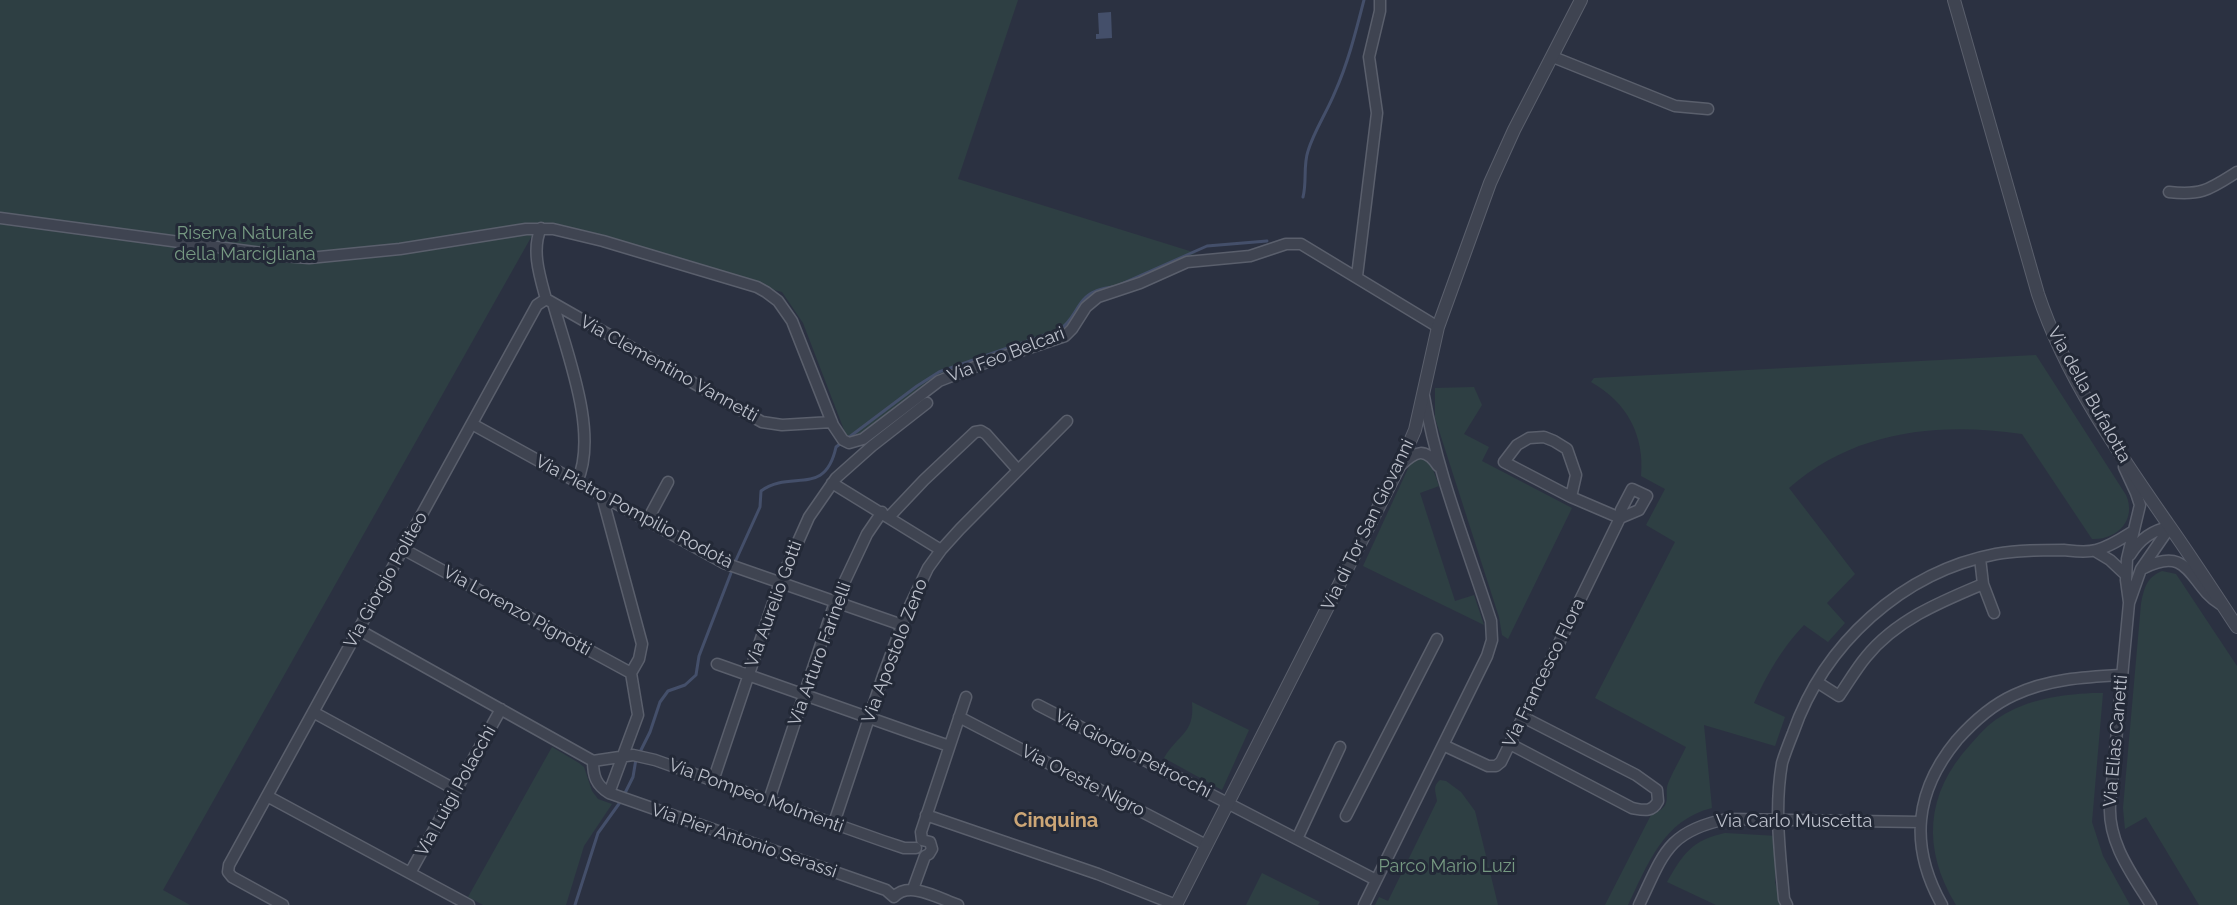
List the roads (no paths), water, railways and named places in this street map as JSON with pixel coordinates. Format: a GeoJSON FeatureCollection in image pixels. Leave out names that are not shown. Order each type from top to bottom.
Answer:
{"type":"FeatureCollection","features":[{"type":"Feature","properties":{"kind":"street"},"geometry":{"type":"LineString","coordinates":[[1358,276],[1377,113],[1369,57],[1380,11],[1380,0]]}},
{"type":"Feature","properties":{"kind":"street","name":"Via di Tor San Giovanni"},"geometry":{"type":"LineString","coordinates":[[1176,905],[1399,467],[1415,430],[1438,327],[1490,183],[1514,130],[1581,0]]}},
{"type":"Feature","properties":{"kind":"street","name":"Via della Bufalotta"},"geometry":{"type":"LineString","coordinates":[[1954,0],[2044,314],[2066,361],[2115,447],[2237,627]]}},
{"type":"Feature","properties":{"kind":"street"},"geometry":{"type":"LineString","coordinates":[[1553,57],[1675,106],[1708,109]]}},
{"type":"Feature","properties":{"kind":"street"},"geometry":{"type":"LineString","coordinates":[[2169,192],[2190,195],[2208,190],[2237,172]]}},
{"type":"Feature","properties":{"kind":"street"},"geometry":{"type":"LineString","coordinates":[[0,218],[309,258],[399,249],[541,228],[603,241],[713,273],[766,292],[783,307],[792,321],[832,422],[846,443],[869,442]]}},
{"type":"Feature","properties":{"kind":"street"},"geometry":{"type":"LineString","coordinates":[[541,228],[536,250],[580,403],[586,453],[577,482]]}},
{"type":"Feature","properties":{"kind":"street","name":"Via Feo Belcari"},"geometry":{"type":"LineString","coordinates":[[869,442],[939,381],[1060,338],[1072,329],[1093,300],[1140,283],[1179,264],[1194,260],[1250,256],[1286,244],[1305,245],[1438,327]]}},
{"type":"Feature","properties":{"kind":"street","name":"Via Clementino Vannetti"},"geometry":{"type":"LineString","coordinates":[[549,301],[762,422],[782,425],[832,422]]}},
{"type":"Feature","properties":{"kind":"street","name":"Via Giorgio Politeo"},"geometry":{"type":"LineString","coordinates":[[283,905],[232,877],[228,872],[229,865],[537,305],[549,301]]}},
{"type":"Feature","properties":{"kind":"street"},"geometry":{"type":"LineString","coordinates":[[1364,905],[1443,746],[1492,640],[1491,621],[1440,468],[1423,392]]}},
{"type":"Feature","properties":{"kind":"street","name":"Via Aurelio Gotti"},"geometry":{"type":"LineString","coordinates":[[713,781],[780,582],[802,530],[832,483],[869,442],[927,402]]}},
{"type":"Feature","properties":{"kind":"street","name":"Via Apostolo Zeno"},"geometry":{"type":"LineString","coordinates":[[834,823],[902,625],[924,574],[941,550],[1067,421]]}},
{"type":"Feature","properties":{"kind":"street","name":"Via Pietro Pompilio Rodotà"},"geometry":{"type":"LineString","coordinates":[[472,424],[724,563],[902,625]]}},
{"type":"Feature","properties":{"kind":"street","name":"Via Arturo Farinelli"},"geometry":{"type":"LineString","coordinates":[[769,800],[835,602],[867,534],[975,432],[984,433],[1018,470]]}},
{"type":"Feature","properties":{"kind":"street"},"geometry":{"type":"LineString","coordinates":[[1544,437],[1554,441],[1567,449],[1576,475],[1571,497],[1504,462],[1517,445],[1529,438],[1544,437]]}},
{"type":"Feature","properties":{"kind":"street"},"geometry":{"type":"LineString","coordinates":[[2115,447],[2140,502],[2127,559],[2129,603]]}},
{"type":"Feature","properties":{"kind":"street"},"geometry":{"type":"LineString","coordinates":[[1399,467],[1412,454],[1421,453],[1431,455],[1440,468]]}},
{"type":"Feature","properties":{"kind":"street"},"geometry":{"type":"LineString","coordinates":[[648,521],[668,482]]}},
{"type":"Feature","properties":{"kind":"street"},"geometry":{"type":"LineString","coordinates":[[832,483],[941,550]]}},
{"type":"Feature","properties":{"kind":"street"},"geometry":{"type":"LineString","coordinates":[[359,630],[593,761],[594,777],[600,787],[614,795],[623,757],[638,715],[631,673],[639,659],[642,644],[602,496]]}},
{"type":"Feature","properties":{"kind":"street","name":"Via Francesco Flora"},"geometry":{"type":"LineString","coordinates":[[1443,746],[1488,766],[1496,766],[1501,762],[1620,518],[1571,497]]}},
{"type":"Feature","properties":{"kind":"street"},"geometry":{"type":"LineString","coordinates":[[2127,559],[2138,543],[2149,534],[2170,527]]}},
{"type":"Feature","properties":{"kind":"street"},"geometry":{"type":"LineString","coordinates":[[2129,603],[2141,569],[2170,527]]}},
{"type":"Feature","properties":{"kind":"street"},"geometry":{"type":"LineString","coordinates":[[1787,905],[1784,899],[1776,820],[1783,761],[1795,725],[1824,668],[1853,632],[1873,614],[1926,580],[1961,564],[1980,558],[2026,550],[2095,551],[2132,532]]}},
{"type":"Feature","properties":{"kind":"street","name":"Via Lorenzo Pignotti"},"geometry":{"type":"LineString","coordinates":[[403,549],[631,673]]}},
{"type":"Feature","properties":{"kind":"street"},"geometry":{"type":"LineString","coordinates":[[2095,551],[2110,560],[2126,575]]}},
{"type":"Feature","properties":{"kind":"street"},"geometry":{"type":"LineString","coordinates":[[1980,558],[1983,584],[1994,613]]}},
{"type":"Feature","properties":{"kind":"street"},"geometry":{"type":"LineString","coordinates":[[2141,569],[2163,561],[2181,563],[2191,571],[2208,595],[2223,606]]}},
{"type":"Feature","properties":{"kind":"street"},"geometry":{"type":"LineString","coordinates":[[1817,682],[1839,696],[1866,656],[1889,635],[1925,609],[1983,584]]}},
{"type":"Feature","properties":{"kind":"street","name":"Via Elias Canetti"},"geometry":{"type":"LineString","coordinates":[[2129,603],[2110,822],[2117,847],[2151,905]]}},
{"type":"Feature","properties":{"kind":"street"},"geometry":{"type":"LineString","coordinates":[[1346,816],[1437,639]]}},
{"type":"Feature","properties":{"kind":"street"},"geometry":{"type":"LineString","coordinates":[[717,664],[949,746]]}},
{"type":"Feature","properties":{"kind":"street"},"geometry":{"type":"LineString","coordinates":[[1942,905],[1931,885],[1923,860],[1920,822],[1927,790],[1938,764],[1960,736],[1987,712],[2014,695],[2049,683],[2080,677],[2121,675]]}},
{"type":"Feature","properties":{"kind":"street"},"geometry":{"type":"LineString","coordinates":[[958,905],[913,889],[921,848],[921,832],[966,698]]}},
{"type":"Feature","properties":{"kind":"street","name":"Via Giorgio Petrocchi"},"geometry":{"type":"LineString","coordinates":[[1038,705],[1376,880]]}},
{"type":"Feature","properties":{"kind":"street","name":"Via Luigi Polacchi"},"geometry":{"type":"LineString","coordinates":[[410,873],[501,709]]}},
{"type":"Feature","properties":{"kind":"street"},"geometry":{"type":"LineString","coordinates":[[313,712],[456,790]]}},
{"type":"Feature","properties":{"kind":"street","name":"Via Oreste Nigro"},"geometry":{"type":"LineString","coordinates":[[959,717],[1206,845]]}},
{"type":"Feature","properties":{"kind":"street"},"geometry":{"type":"LineString","coordinates":[[1510,744],[1632,808],[1647,811],[1653,808],[1658,801],[1657,790],[1636,776],[1523,717]]}},
{"type":"Feature","properties":{"kind":"street"},"geometry":{"type":"LineString","coordinates":[[1297,839],[1340,747]]}},
{"type":"Feature","properties":{"kind":"street","name":"Via Pompeo Molmenti"},"geometry":{"type":"LineString","coordinates":[[593,761],[641,756],[904,848],[921,848]]}},
{"type":"Feature","properties":{"kind":"street","name":"Via Pier Antonio Serassi"},"geometry":{"type":"LineString","coordinates":[[614,795],[886,890],[895,901],[903,890],[913,889]]}},
{"type":"Feature","properties":{"kind":"street"},"geometry":{"type":"LineString","coordinates":[[267,796],[469,905]]}},
{"type":"Feature","properties":{"kind":"street"},"geometry":{"type":"LineString","coordinates":[[926,815],[1098,874],[1176,905]]}},
{"type":"Feature","properties":{"kind":"street","name":"Via Carlo Muscetta"},"geometry":{"type":"LineString","coordinates":[[1639,905],[1664,854],[1688,831],[1702,824],[1727,819],[1920,822]]}},
{"type":"Feature","properties":{"kind":"water"},"geometry":{"type":"Polygon","coordinates":[[[1111,12],[1112,38],[1096,39],[1096,34],[1099,34],[1098,13],[1111,12]]]}},
{"type":"Feature","properties":{"kind":"waterway"},"geometry":{"type":"LineString","coordinates":[[1303,197],[1308,151],[1344,70],[1364,0]]}},
{"type":"Feature","properties":{"kind":"waterway"},"geometry":{"type":"LineString","coordinates":[[1119,285],[1207,246],[1267,241]]}},
{"type":"Feature","properties":{"kind":"waterway"},"geometry":{"type":"LineString","coordinates":[[736,560],[760,507],[761,491],[784,482],[815,478],[831,463],[836,447],[917,386],[939,372],[1059,330],[1069,321],[1088,295],[1112,287]]}},
{"type":"Feature","properties":{"kind":"waterway"},"geometry":{"type":"LineString","coordinates":[[639,754],[650,732],[660,702],[668,691],[685,685],[696,675],[699,656],[731,573]]}},
{"type":"Feature","properties":{"kind":"waterway"},"geometry":{"type":"LineString","coordinates":[[624,795],[633,777],[636,759]]}},
{"type":"Feature","properties":{"kind":"waterway"},"geometry":{"type":"LineString","coordinates":[[575,905],[598,833],[621,801]]}},
{"type":"Feature","properties":{"kind":"district","name":"Cinquina"},"geometry":{"type":"Point","coordinates":[1056,821]}},
{"type":"Feature","properties":{"kind":"park label","name":"Riserva Naturale della Marcigliana"},"geometry":{"type":"Point","coordinates":[245,244]}},
{"type":"Feature","properties":{"kind":"park label","name":"Parco Mario Luzi"},"geometry":{"type":"Point","coordinates":[1447,867]}}]}
